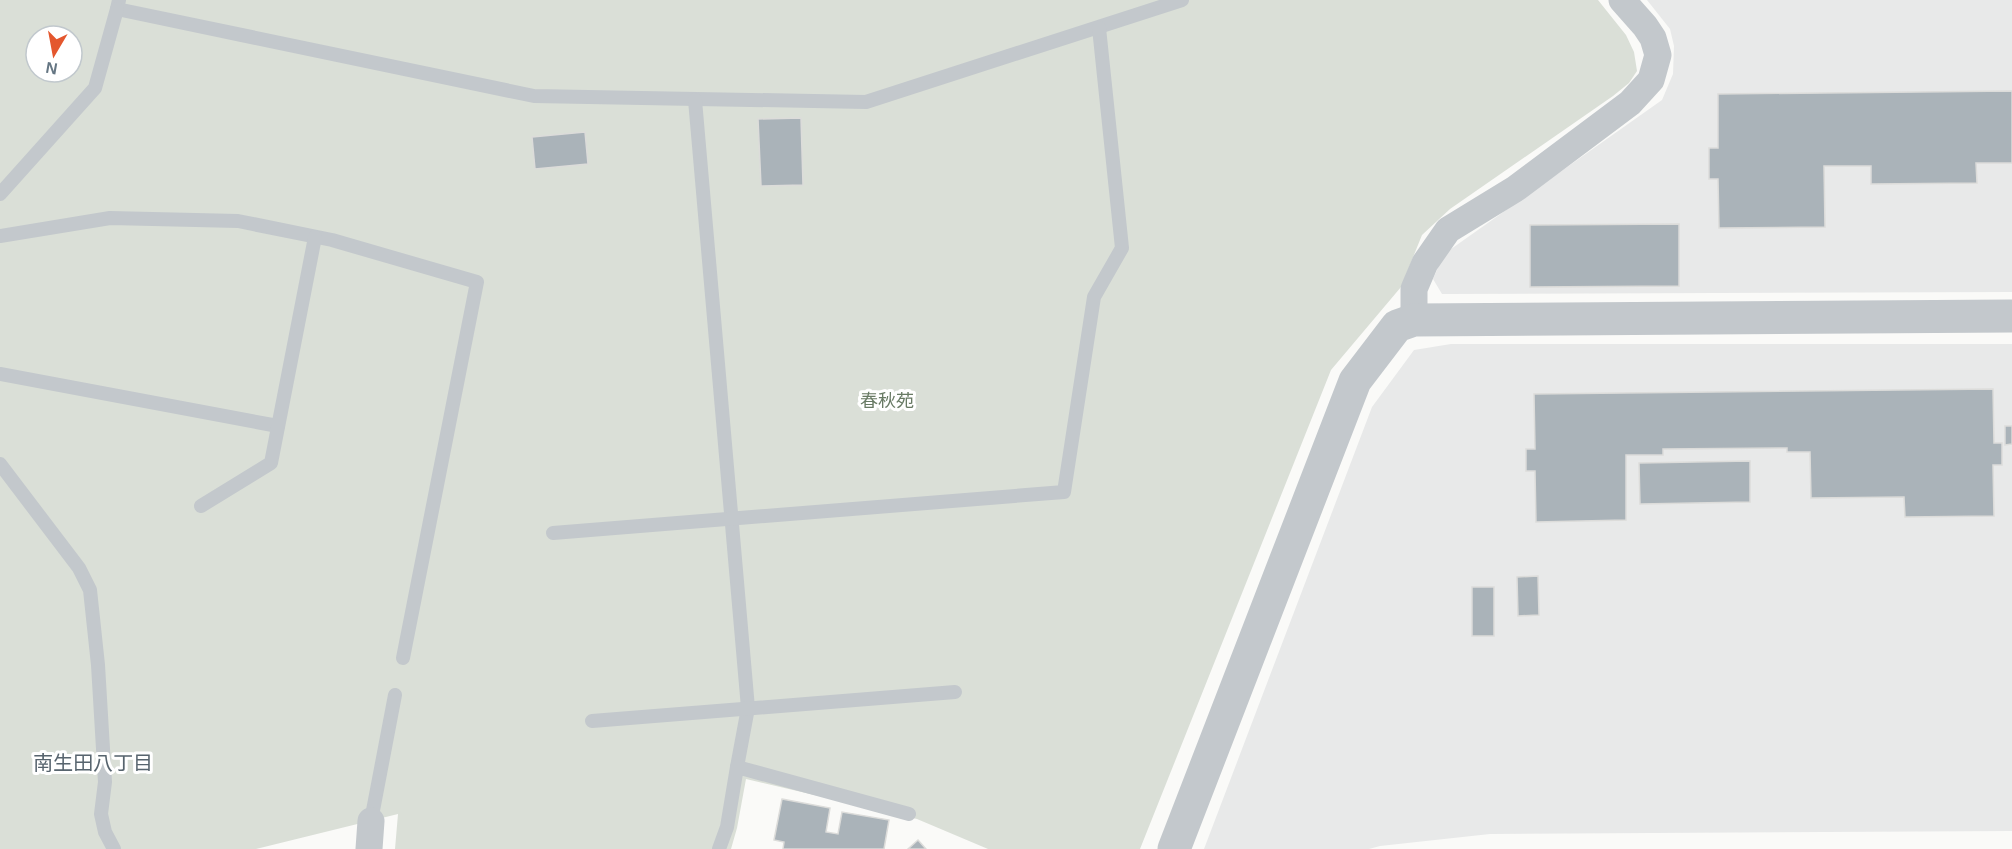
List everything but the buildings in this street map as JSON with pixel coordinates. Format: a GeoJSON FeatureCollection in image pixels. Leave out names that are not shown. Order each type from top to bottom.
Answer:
{"type":"FeatureCollection","features":[{"type":"Feature","properties":{"kind":"street"},"geometry":{"type":"LineString","coordinates":[[1414,320],[1414,290],[1425,263],[1448,230],[1515,189],[1630,103],[1651,80],[1658,55],[1653,38],[1622,0]]}},
{"type":"Feature","properties":{"kind":"street"},"geometry":{"type":"LineString","coordinates":[[1174,849],[1355,381],[1398,326],[1414,320],[2012,316]]}},
{"type":"Feature","properties":{"kind":"street"},"geometry":{"type":"LineString","coordinates":[[369,849],[371,820]]}},
{"type":"Feature","properties":{"kind":"lane"},"geometry":{"type":"LineString","coordinates":[[0,194],[95,88],[118,4],[534,96],[866,102],[1182,0]]}},
{"type":"Feature","properties":{"kind":"lane"},"geometry":{"type":"LineString","coordinates":[[553,533],[1064,492],[1094,297],[1122,248],[1099,28]]}},
{"type":"Feature","properties":{"kind":"lane"},"geometry":{"type":"LineString","coordinates":[[694,100],[748,708],[727,827],[719,849]]}},
{"type":"Feature","properties":{"kind":"lane"},"geometry":{"type":"LineString","coordinates":[[0,236],[110,218],[238,221],[332,240],[477,282],[403,658]]}},
{"type":"Feature","properties":{"kind":"lane"},"geometry":{"type":"LineString","coordinates":[[201,506],[271,463],[315,237]]}},
{"type":"Feature","properties":{"kind":"lane"},"geometry":{"type":"LineString","coordinates":[[0,374],[278,426]]}},
{"type":"Feature","properties":{"kind":"lane"},"geometry":{"type":"LineString","coordinates":[[0,464],[80,568],[90,590],[98,665],[105,782],[101,814],[105,832],[114,849]]}},
{"type":"Feature","properties":{"kind":"lane"},"geometry":{"type":"LineString","coordinates":[[591,721],[955,692]]}},
{"type":"Feature","properties":{"kind":"lane"},"geometry":{"type":"LineString","coordinates":[[371,820],[395,696]]}},
{"type":"Feature","properties":{"kind":"lane"},"geometry":{"type":"LineString","coordinates":[[737,767],[909,813]]}},
{"type":"Feature","properties":{"kind":"shaded area"},"geometry":{"type":"Polygon","coordinates":[[[1647,0],[2012,0],[2012,292],[1442,294],[1433,279],[1444,254],[1662,100],[1673,74],[1674,46],[1670,29],[1647,0]]]}},
{"type":"Feature","properties":{"kind":"shaded area"},"geometry":{"type":"Polygon","coordinates":[[[1451,344],[2012,344],[2012,831],[1490,834],[1369,849],[1204,849],[1372,407],[1414,350],[1451,344]]]}},
{"type":"Feature","properties":{"kind":"green space","name":"春秋苑"},"geometry":{"type":"Polygon","coordinates":[[[0,0],[1598,0],[1626,35],[1634,52],[1637,71],[1629,83],[1450,209],[1422,235],[1401,287],[1331,370],[1140,849],[988,849],[917,819],[746,779],[731,849],[395,849],[398,814],[256,849],[0,849],[0,0]]]}},
{"type":"Feature","properties":{"kind":"district","name":"南生田八丁目"},"geometry":{"type":"Point","coordinates":[93,763]}}]}
